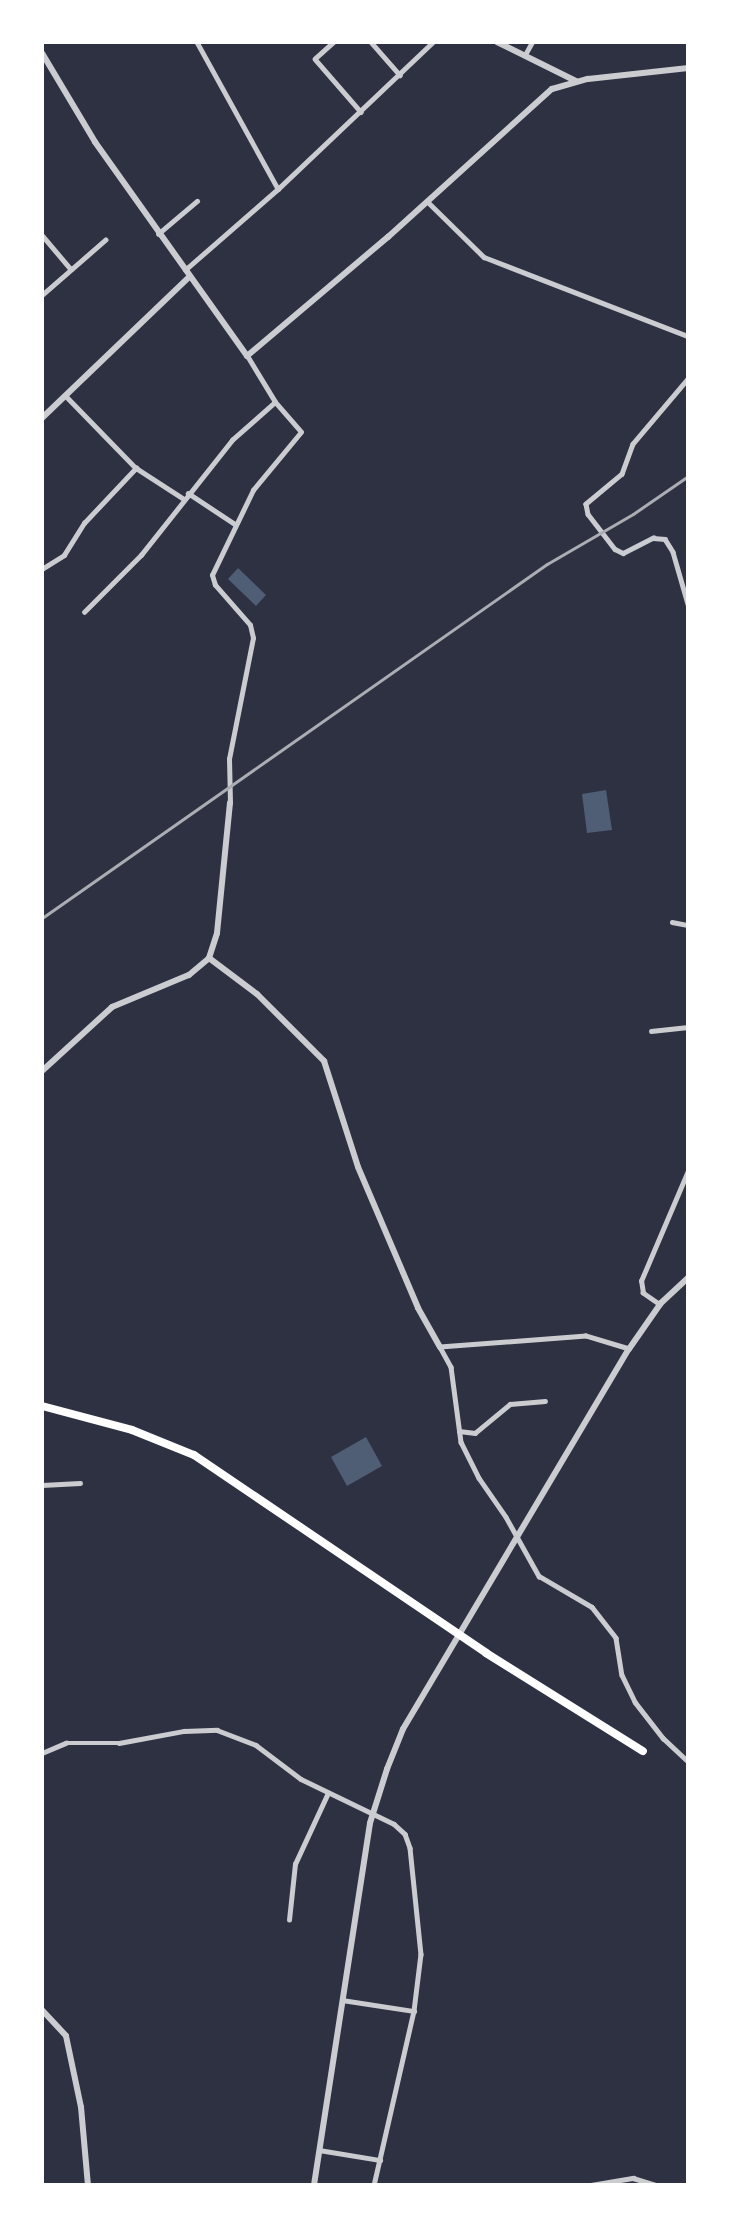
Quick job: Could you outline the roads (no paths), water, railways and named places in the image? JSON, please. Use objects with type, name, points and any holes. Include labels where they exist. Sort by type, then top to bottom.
[{"type":"main road","points":[[42,1406],[132,1430],[194,1455],[458,1634],[643,1751]]},
{"type":"street","points":[[197,42],[278,189]]},
{"type":"street","points":[[334,42],[315,59],[361,112]]},
{"type":"street","points":[[370,42],[400,75]]},
{"type":"street","points":[[185,270],[278,189],[433,42]]},
{"type":"street","points":[[497,42],[526,54],[576,81]]},
{"type":"street","points":[[526,54],[532,42]]},
{"type":"street","points":[[42,53],[70,106],[158,234],[248,356],[275,402],[301,432],[254,490],[235,524],[212,575],[214,585],[250,625],[253,639],[229,759],[230,803],[218,933],[209,958],[189,975],[112,1007],[42,1071]]},
{"type":"street","points":[[248,356],[428,201],[552,89],[576,81],[688,68]]},
{"type":"street","points":[[158,234],[197,201]]},
{"type":"street","points":[[428,201],[472,248],[495,263],[688,336]]},
{"type":"street","points":[[42,235],[70,268]]},
{"type":"street","points":[[42,295],[70,268],[105,240]]},
{"type":"street","points":[[42,417],[189,277]]},
{"type":"street","points":[[688,379],[633,444],[622,474],[586,504],[588,514],[615,549],[623,553],[653,538],[665,539],[673,552],[688,604]]},
{"type":"street","points":[[65,395],[136,468],[184,499]]},
{"type":"street","points":[[84,612],[141,555],[232,440],[275,402]]},
{"type":"street","points":[[42,569],[64,555],[84,523],[136,468]]},
{"type":"street","points":[[188,493],[235,524]]},
{"type":"street","points":[[672,922],[688,925]]},
{"type":"street","points":[[209,958],[257,994],[324,1061],[358,1167],[418,1308],[451,1367],[459,1431],[479,1478],[527,1551],[539,1576],[592,1607],[616,1638],[622,1675],[635,1702],[663,1738],[688,1761]]},
{"type":"street","points":[[651,1031],[688,1027]]},
{"type":"street","points":[[660,1305],[643,1293],[641,1281],[688,1172]]},
{"type":"street","points":[[314,2185],[372,1814],[403,1729],[629,1349],[660,1305],[688,1278]]},
{"type":"street","points":[[440,1347],[586,1336],[629,1349]]},
{"type":"street","points":[[459,1431],[475,1433],[510,1404],[545,1401]]},
{"type":"street","points":[[42,1485],[80,1483]]},
{"type":"street","points":[[42,1754],[66,1743],[119,1743],[184,1731],[217,1730],[256,1745],[301,1779],[393,1824],[405,1834],[410,1848],[421,1954],[414,2011],[374,2185]]},
{"type":"street","points":[[289,1920],[295,1864],[328,1793]]},
{"type":"street","points":[[342,2000],[414,2011]]},
{"type":"street","points":[[42,2010],[66,2036],[81,2108],[88,2185]]},
{"type":"street","points":[[319,2150],[380,2160]]},
{"type":"street","points":[[591,2185],[633,2178],[656,2185]]},
{"type":"water","points":[[238,568],[266,595],[256,606],[228,579]]},
{"type":"water","points":[[606,790],[612,830],[587,833],[582,794]]},
{"type":"water","points":[[366,1437],[382,1466],[347,1486],[331,1457]]},
{"type":"railway","points":[[42,918],[547,564],[633,514],[688,476]]}]
